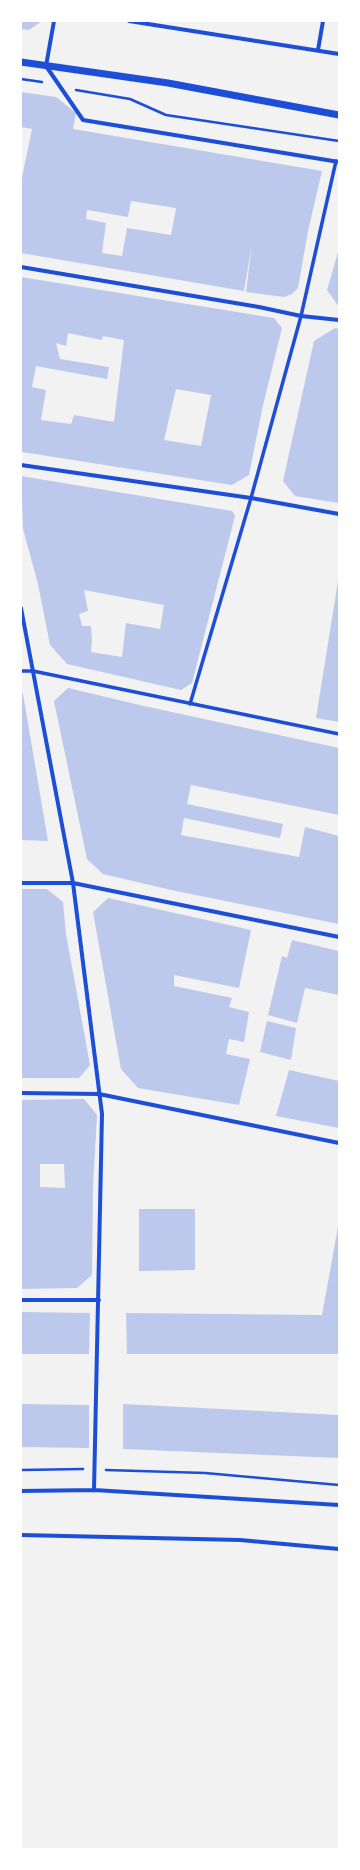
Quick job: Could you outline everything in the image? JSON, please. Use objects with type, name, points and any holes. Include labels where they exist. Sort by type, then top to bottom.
[{"type":"street","points":[[54,21],[46,66],[83,120],[337,161],[332,177],[301,316],[251,498],[190,704]]},
{"type":"street","points":[[129,21],[339,54]]},
{"type":"street","points":[[318,50],[323,21]]},
{"type":"street","points":[[21,62],[168,83],[339,115]]},
{"type":"street","points":[[21,267],[259,307],[301,316],[339,320]]},
{"type":"street","points":[[21,465],[251,498],[339,514]]},
{"type":"street","points":[[21,608],[73,883],[102,1114],[94,1490]]},
{"type":"street","points":[[21,671],[34,672],[339,734]]},
{"type":"street","points":[[21,883],[73,883],[339,937]]},
{"type":"street","points":[[21,1093],[100,1094],[339,1143]]},
{"type":"street","points":[[21,1300],[99,1300]]},
{"type":"street","points":[[21,1491],[94,1490],[339,1505]]},
{"type":"street","points":[[21,1535],[240,1540],[339,1549]]},
{"type":"path","points":[[61,86],[130,99],[166,115],[339,141]]},
{"type":"path","points":[[21,1470],[94,1469],[205,1474],[339,1485]]},
{"type":"building","points":[[21,21],[42,21],[29,30],[21,29]]},
{"type":"building","points":[[21,92],[56,97],[76,113],[73,129],[322,171],[308,231],[298,288],[292,294],[284,297],[246,292],[252,244],[244,291],[21,253],[21,182],[32,129],[21,127]],"holes":[[[131,201],[176,208],[171,235],[127,228],[122,256],[102,253],[106,223],[86,219],[87,210],[128,217]]]},
{"type":"building","points":[[339,249],[339,307],[327,290]]},
{"type":"building","points":[[21,277],[274,318],[282,328],[263,405],[249,475],[232,485],[22,452]],"holes":[[[68,333],[102,340],[103,336],[124,340],[114,422],[74,415],[71,424],[41,420],[46,390],[32,387],[36,366],[107,379],[109,367],[60,359],[56,343],[66,346]],[[176,389],[211,395],[201,446],[164,440]]]},
{"type":"building","points":[[335,328],[339,329],[339,503],[295,496],[283,481],[314,341]]},
{"type":"building","points":[[21,476],[232,511],[235,516],[192,683],[181,690],[67,664],[50,645],[38,584],[23,529]],"holes":[[[84,590],[164,605],[160,629],[126,623],[122,657],[91,652],[91,626],[82,626],[79,614],[88,611]]]},
{"type":"building","points":[[339,581],[339,722],[316,718]]},
{"type":"building","points":[[68,688],[339,748],[339,815],[191,785],[187,804],[283,824],[280,838],[184,818],[181,835],[299,857],[305,827],[339,836],[339,924],[171,890],[103,874],[87,859],[54,701]]},
{"type":"building","points":[[21,692],[23,694],[48,841],[21,840]]},
{"type":"building","points":[[21,889],[47,889],[63,902],[66,934],[90,1065],[79,1078],[21,1078]]},
{"type":"building","points":[[108,898],[251,930],[239,988],[174,975],[174,986],[232,998],[229,1007],[249,1012],[244,1042],[229,1039],[226,1054],[250,1059],[239,1105],[138,1088],[121,1069],[93,912]]},
{"type":"building","points":[[292,940],[339,951],[339,995],[305,988],[297,1023],[268,1015],[282,956],[287,958]]},
{"type":"building","points":[[267,1021],[296,1028],[291,1060],[260,1052]]},
{"type":"building","points":[[289,1070],[339,1081],[339,1128],[276,1116]]},
{"type":"building","points":[[84,1099],[97,1115],[93,1188],[92,1275],[77,1288],[21,1289],[21,1100]],"holes":[[[40,1164],[64,1164],[65,1188],[40,1187]]]},
{"type":"building","points":[[139,1209],[195,1209],[195,1270],[139,1271]]},
{"type":"building","points":[[338,1227],[339,1354],[127,1354],[126,1313],[322,1315]]},
{"type":"building","points":[[21,1312],[90,1313],[89,1354],[21,1354]]},
{"type":"building","points":[[21,1404],[89,1405],[89,1448],[21,1447]]},
{"type":"building","points":[[123,1404],[339,1415],[339,1458],[123,1449]]}]
